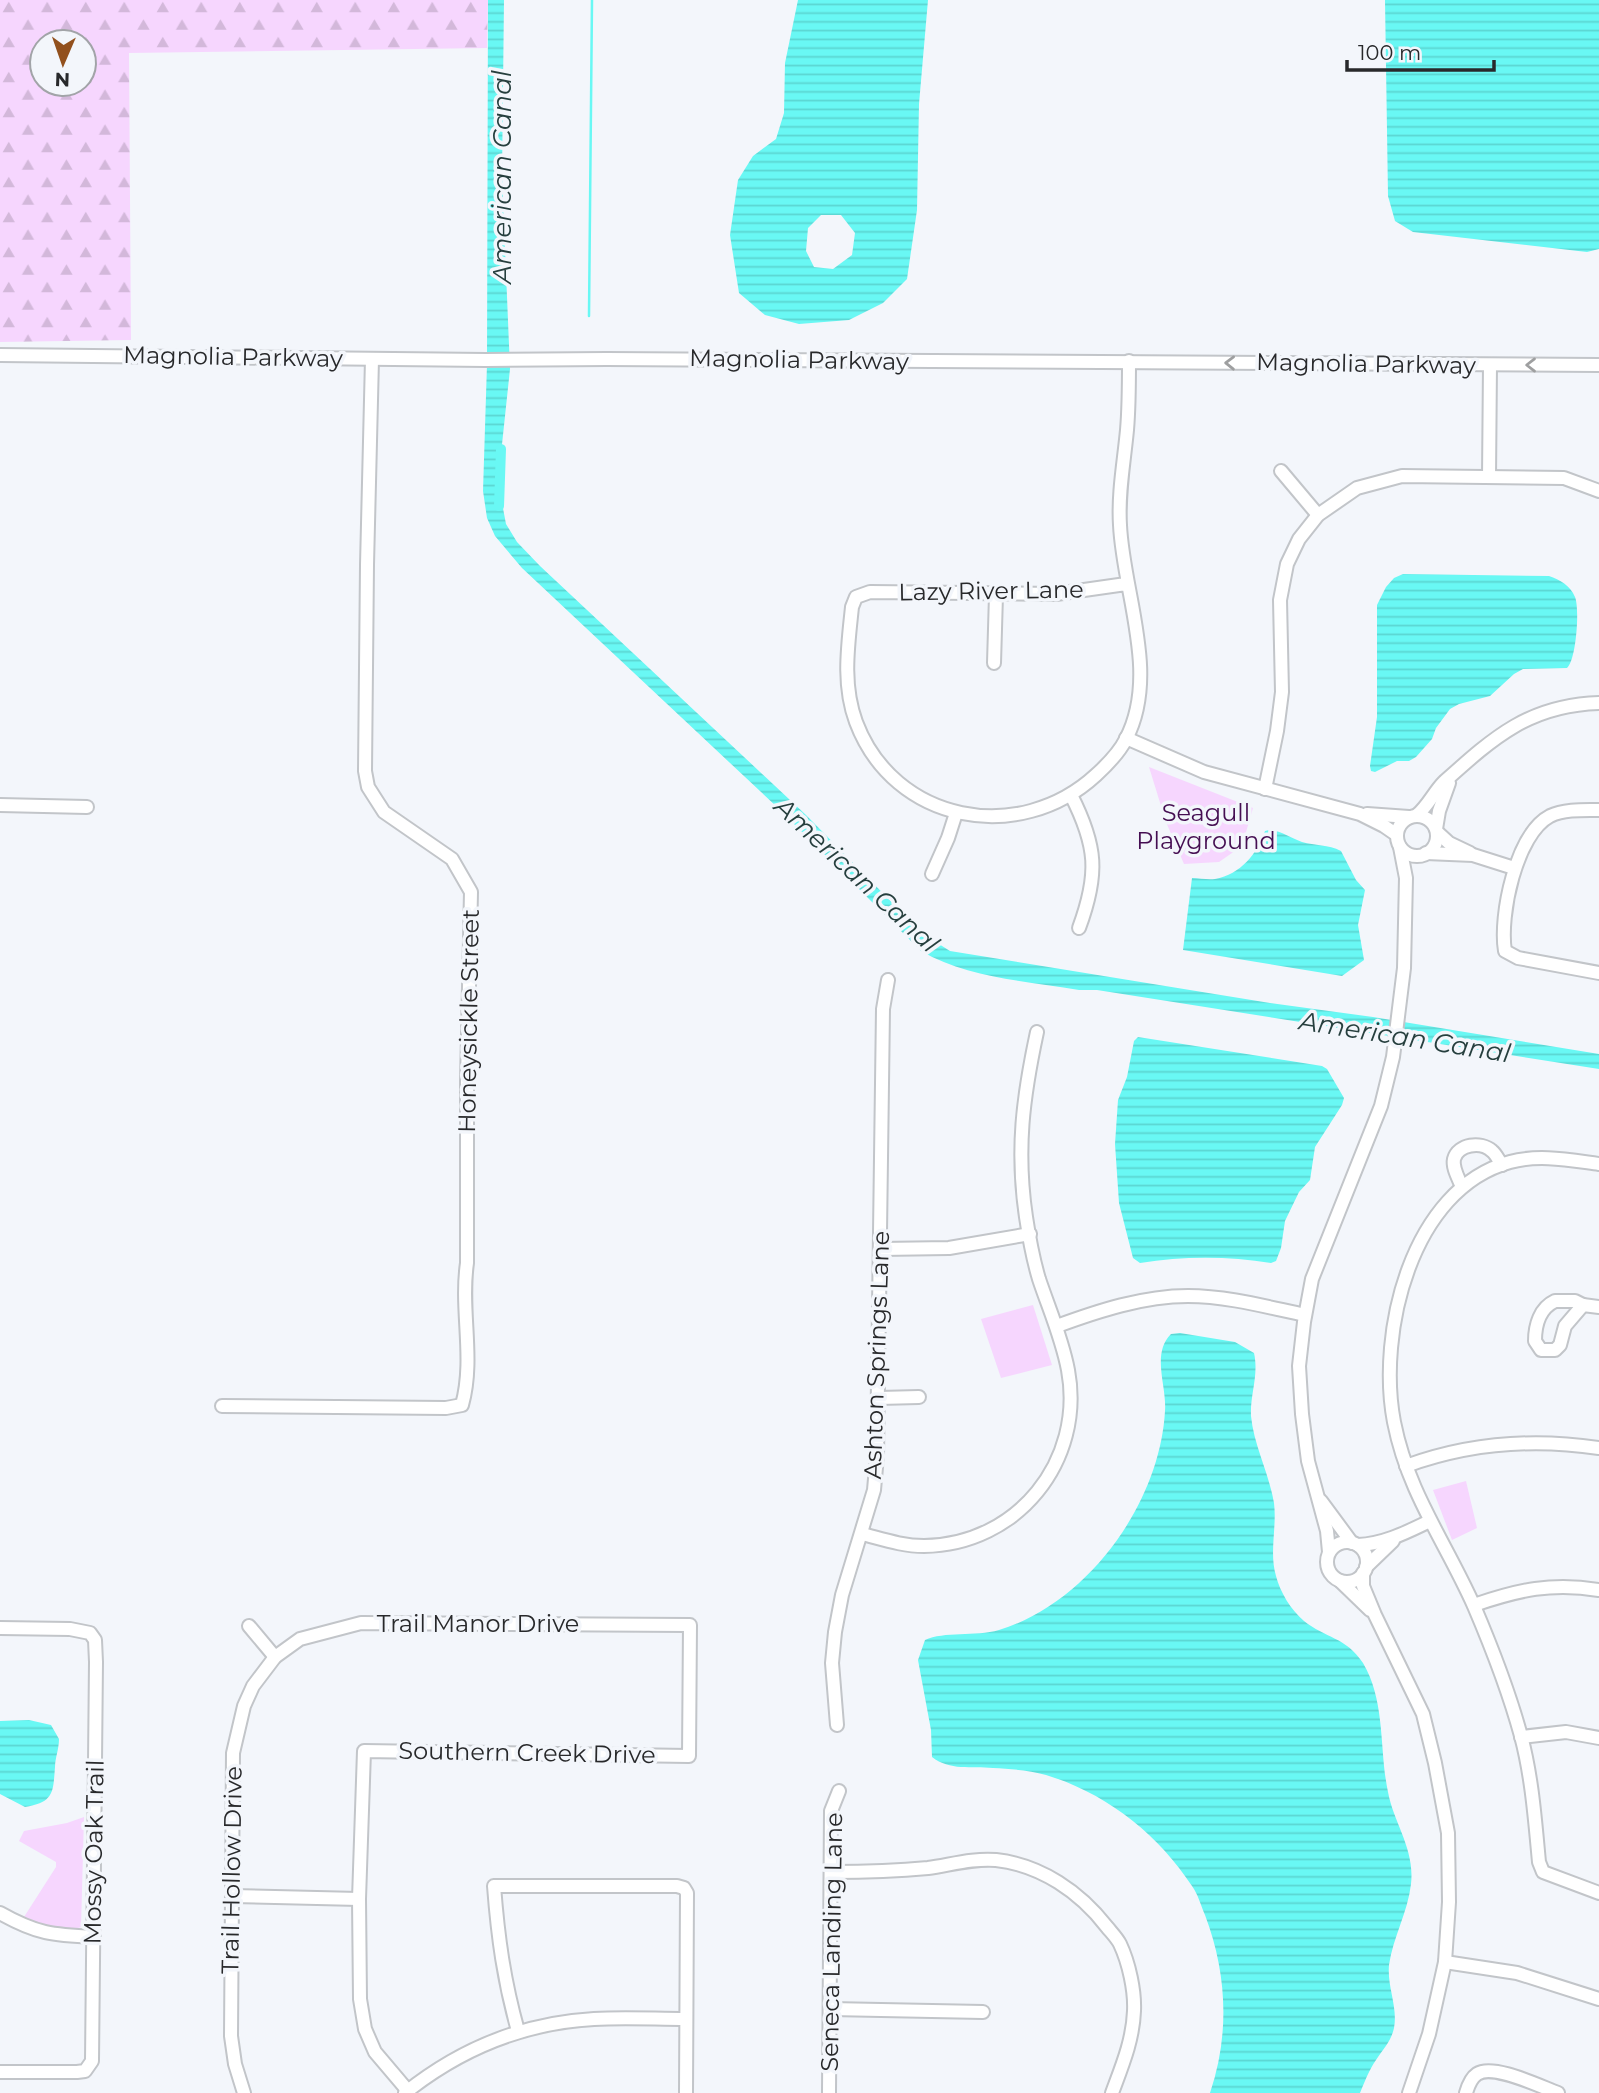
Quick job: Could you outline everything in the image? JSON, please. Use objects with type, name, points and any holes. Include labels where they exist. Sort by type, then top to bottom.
[{"type":"street","name":"Magnolia Parkway","points":[[0,355],[1599,365]]},
{"type":"street","name":"Honeysickle Street","points":[[222,1406],[446,1408],[462,1405],[468,1383],[463,1287],[467,1263],[471,892],[452,859],[384,813],[368,787],[365,771],[372,359]]},
{"type":"street","points":[[932,874],[956,813],[1004,817],[1038,810],[1071,795],[1109,763],[1126,738],[1135,712],[1141,662],[1126,584],[1120,527],[1119,494],[1127,432],[1129,361]]},
{"type":"street","points":[[1489,477],[1490,365]]},
{"type":"street","points":[[1281,471],[1318,514]]},
{"type":"street","points":[[1265,789],[1282,692],[1282,588],[1287,564],[1299,539],[1318,514],[1357,488],[1402,476],[1564,478],[1599,491]]},
{"type":"street","name":"Lazy River Lane","points":[[956,813],[927,801],[901,785],[882,765],[857,724],[846,681],[852,607],[856,597],[870,592],[1056,594],[1126,584]]},
{"type":"street","points":[[994,663],[996,595]]},
{"type":"street","points":[[1375,1615],[1334,1577],[1327,1566],[1327,1531],[1308,1461],[1300,1378],[1305,1315],[1312,1279],[1381,1106],[1393,1054],[1404,968],[1406,877],[1399,841],[1400,825],[1425,808],[1443,783],[1484,746],[1516,724],[1551,710],[1599,703]]},
{"type":"street","points":[[1126,738],[1204,772],[1360,814],[1384,826],[1409,854],[1473,855]]},
{"type":"street","points":[[1406,877],[1410,867],[1435,845],[1439,810],[1452,777]]},
{"type":"street","points":[[1071,795],[1086,824],[1093,867],[1089,900],[1079,928]]},
{"type":"street","points":[[0,805],[87,807]]},
{"type":"street","points":[[1599,810],[1562,812],[1540,823],[1514,868],[1503,926],[1505,951],[1518,958],[1599,973]]},
{"type":"street","points":[[1360,814],[1413,816],[1430,821],[1449,843],[1473,855],[1514,868]]},
{"type":"street","name":"Ashton Springs Lane","points":[[837,1725],[832,1663],[835,1632],[842,1595],[874,1490],[879,1398],[883,1009],[888,981]]},
{"type":"street","points":[[862,1534],[924,1546],[985,1534],[1008,1520],[1038,1494],[1056,1467],[1067,1429],[1071,1398],[1068,1370],[1057,1326],[1039,1278],[1026,1217],[1020,1135],[1025,1087],[1037,1032]]},
{"type":"street","points":[[1462,1187],[1455,1172],[1454,1160],[1460,1150],[1469,1145],[1480,1145],[1491,1150],[1502,1165]]},
{"type":"street","points":[[1599,1164],[1543,1158],[1502,1165],[1462,1187],[1435,1215],[1419,1244],[1396,1310],[1390,1392],[1394,1419],[1412,1486],[1474,1605],[1521,1737],[1531,1785],[1539,1862],[1543,1872],[1599,1893]]},
{"type":"street","points":[[881,1249],[949,1248],[1030,1234]]},
{"type":"street","points":[[1057,1326],[1128,1304],[1188,1296],[1220,1298],[1305,1315]]},
{"type":"street","points":[[1583,1305],[1565,1326],[1560,1345],[1548,1351],[1538,1347],[1535,1332],[1542,1311],[1547,1305],[1555,1301],[1575,1301],[1599,1307]]},
{"type":"street","points":[[879,1398],[919,1397]]},
{"type":"street","points":[[1406,1466],[1467,1448],[1501,1443],[1545,1442],[1599,1448]]},
{"type":"street","points":[[1318,1495],[1365,1555],[1363,1586],[1423,1714],[1448,1833],[1449,1902],[1445,1962],[1429,2034],[1409,2093]]},
{"type":"street","points":[[1329,1552],[1340,1543],[1376,1544],[1396,1538],[1430,1521]]},
{"type":"street","points":[[1340,1581],[1354,1580],[1396,1538]]},
{"type":"street","points":[[1474,1605],[1527,1589],[1566,1586],[1599,1590]]},
{"type":"street","name":"Trail Manor Drive","points":[[275,1657],[300,1639],[361,1623],[690,1625],[689,1756]]},
{"type":"street","points":[[249,1626],[275,1657]]},
{"type":"street","name":"Mossy Oak Trail","points":[[0,1628],[70,1629],[90,1633],[96,1640],[92,2061],[85,2071],[0,2072]]},
{"type":"street","name":"Trail Hollow Drive","points":[[244,2093],[235,2064],[231,2036],[233,1753],[244,1706],[253,1686],[275,1657]]},
{"type":"street","points":[[1521,1737],[1566,1732],[1599,1738]]},
{"type":"street","name":"Southern Creek Drive","points":[[359,1899],[364,1751],[689,1756]]},
{"type":"street","name":"Seneca Landing Lane","points":[[829,2093],[831,1811],[839,1791]]},
{"type":"street","points":[[832,1872],[893,1871],[996,1860],[1025,1867],[1069,1888],[1096,1913],[1120,1943],[1130,1976],[1134,2010],[1129,2048],[1112,2093]]},
{"type":"street","points":[[518,2031],[499,1951],[494,1886],[684,1888],[687,1893],[686,2093]]},
{"type":"street","points":[[232,1896],[359,1899],[360,1999],[365,2029],[375,2052],[407,2092],[457,2058],[483,2044],[518,2031],[597,2018],[686,2019]]},
{"type":"street","points":[[0,1913],[21,1925],[51,1935],[94,1937]]},
{"type":"street","points":[[1445,1962],[1517,1973],[1599,1999]]},
{"type":"street","points":[[830,2009],[982,2012]]},
{"type":"street","points":[[1466,2093],[1477,2074],[1485,2071],[1499,2072],[1558,2093]]},
{"type":"green space","points":[[0,0],[488,0],[487,48],[129,53],[131,340],[0,342]]},
{"type":"green space","name":"Seagull Playground","points":[[1149,767],[1253,808],[1242,846],[1219,862],[1184,864],[1166,822]]},
{"type":"green space","points":[[1033,1305],[1052,1365],[1001,1378],[981,1319]]},
{"type":"green space","points":[[1466,1481],[1477,1528],[1452,1540],[1433,1490]]},
{"type":"green space","points":[[84,1817],[81,1927],[60,1929],[24,1917],[56,1867],[56,1862],[19,1841],[24,1831]]},
{"type":"water","name":"American Canal","points":[[488,0],[504,0],[502,176],[510,369],[498,482],[506,524],[517,542],[540,566],[806,815],[923,934],[950,951],[1599,1054],[1599,1069],[1097,990],[1018,981],[978,973],[939,960],[921,951],[777,807],[522,568],[495,536],[487,518],[483,491],[487,364]]},
{"type":"water","points":[[798,0],[928,0],[919,104],[917,210],[907,279],[883,303],[849,320],[799,324],[765,315],[739,293],[730,235],[738,180],[753,156],[776,139],[784,113],[785,63]],"holes":[[[821,215],[841,215],[855,233],[852,255],[833,269],[814,267],[806,251],[808,228]]]},
{"type":"water","points":[[1385,0],[1599,0],[1599,249],[1587,252],[1413,232],[1395,221],[1388,196]]},
{"type":"water","points":[[1403,574],[1549,576],[1561,581],[1575,597],[1575,646],[1567,668],[1523,669],[1490,696],[1450,709],[1436,728],[1432,739],[1416,757],[1409,761],[1397,761],[1375,772],[1371,771],[1370,766],[1377,717],[1377,605],[1386,587],[1394,578]]},
{"type":"water","points":[[1265,831],[1302,842],[1341,851],[1356,880],[1365,890],[1358,925],[1364,960],[1342,976],[1183,950],[1192,878],[1215,879],[1233,873],[1253,855]]},
{"type":"water","points":[[1138,1037],[1322,1066],[1327,1069],[1344,1098],[1315,1147],[1310,1180],[1299,1192],[1285,1221],[1276,1261],[1271,1263],[1205,1258],[1140,1263],[1133,1258],[1119,1203],[1115,1144],[1118,1100],[1127,1077],[1134,1041]]},
{"type":"water","points":[[1180,1333],[1235,1342],[1254,1353],[1256,1369],[1251,1416],[1274,1503],[1273,1558],[1278,1582],[1299,1617],[1356,1654],[1370,1678],[1379,1710],[1385,1776],[1391,1804],[1410,1859],[1411,1884],[1389,1965],[1395,2012],[1394,2028],[1360,2093],[1210,2093],[1221,2048],[1222,1981],[1205,1915],[1194,1889],[1178,1867],[1147,1833],[1129,1818],[1110,1804],[1068,1783],[1026,1771],[953,1766],[932,1757],[931,1730],[918,1660],[925,1640],[990,1632],[1031,1617],[1062,1597],[1089,1573],[1114,1545],[1134,1514],[1160,1446],[1165,1411],[1162,1351],[1171,1334]]},
{"type":"water","points":[[29,1720],[51,1725],[59,1739],[54,1784],[50,1795],[42,1802],[25,1807],[0,1794],[0,1721]]},
{"type":"waterway","points":[[589,316],[592,0]]},
{"type":"waterway","name":"American Canal","points":[[499,506],[501,449]]}]
